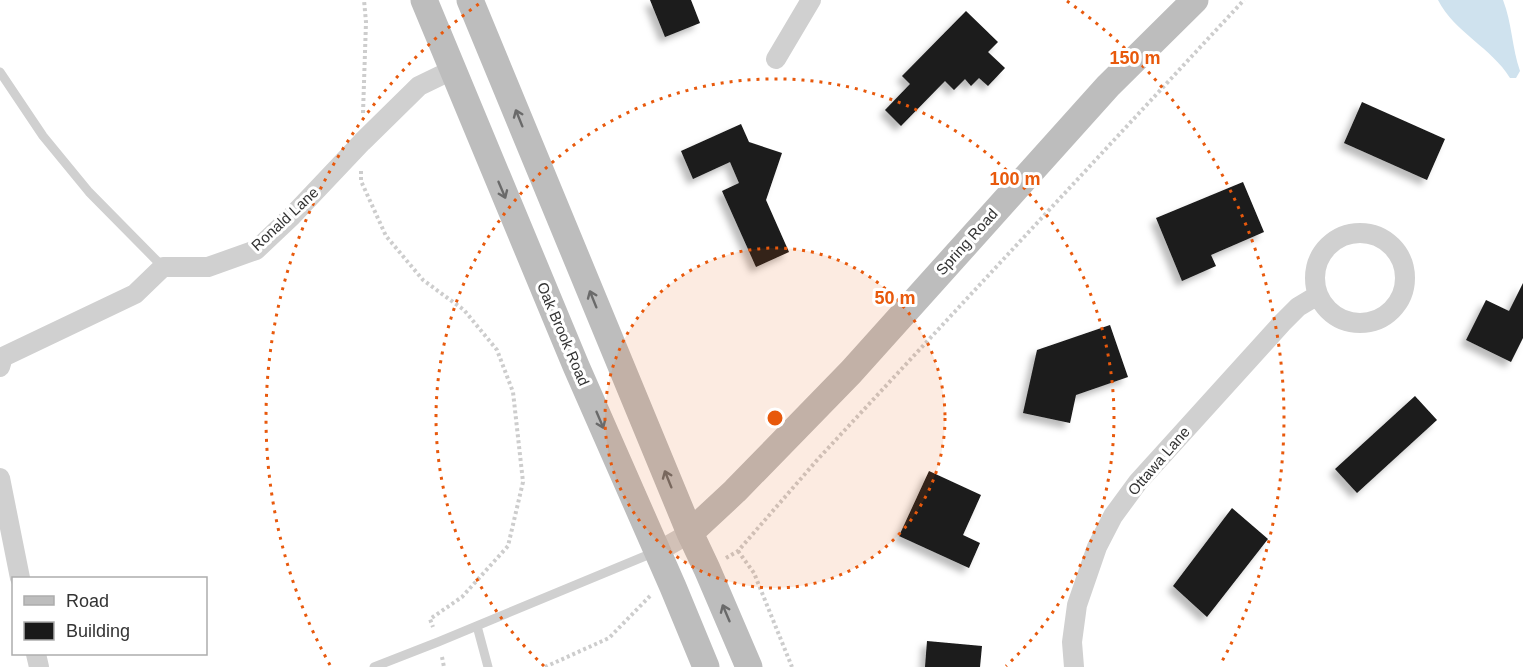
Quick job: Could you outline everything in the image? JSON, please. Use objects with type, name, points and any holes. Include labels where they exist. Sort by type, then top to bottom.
[{"type":"main road","name":"Oak Brook Road","points":[[424,0],[576,366],[706,667]]},
{"type":"main road","points":[[470,0],[690,533],[749,667]]},
{"type":"main road","name":"Spring Road","points":[[690,533],[735,491],[850,372],[1100,95],[1195,0]]},
{"type":"street","points":[[776,60],[811,0]]},
{"type":"street","name":"Ronald Lane","points":[[163,267],[208,267],[256,250],[419,86],[452,70]]},
{"type":"street","points":[[1357,233],[1371,234],[1384,240],[1395,250],[1402,262],[1405,278],[1402,293],[1395,307],[1376,320],[1353,323],[1338,318],[1326,308],[1318,295],[1315,281],[1316,267],[1322,254],[1331,243],[1343,236],[1357,233]]},
{"type":"street","points":[[0,367],[3,357],[135,294],[163,267]]},
{"type":"street","name":"Ottawa Lane","points":[[1074,667],[1072,642],[1077,605],[1097,547],[1113,516],[1138,482],[1282,323],[1298,307],[1318,295]]},
{"type":"street","points":[[0,478],[20,577]]},
{"type":"street","name":"Spring Road","points":[[657,552],[690,533]]},
{"type":"lane","points":[[0,72],[43,136],[89,192],[163,267]]},
{"type":"lane","points":[[374,667],[657,552]]},
{"type":"lane","points":[[477,626],[488,667]]},
{"type":"path","points":[[364,0],[366,22],[361,181],[386,236],[423,280],[464,310],[497,350],[513,392],[523,482],[508,546],[462,597],[430,619]]},
{"type":"path","points":[[792,667],[753,573],[738,551],[826,450],[1244,0]]},
{"type":"path","points":[[545,667],[609,638],[649,597],[656,593]]},
{"type":"water","points":[[1438,0],[1503,0],[1520,71],[1516,78],[1510,78],[1493,58],[1453,21]]},
{"type":"building","points":[[650,0],[691,0],[700,23],[665,37]]},
{"type":"building","points":[[966,11],[998,42],[988,52],[1005,68],[988,86],[979,78],[971,86],[965,79],[954,90],[945,81],[901,126],[885,110],[910,84],[902,76]]},
{"type":"building","points":[[1362,102],[1445,139],[1427,180],[1344,143]]},
{"type":"building","points":[[741,124],[749,142],[782,153],[766,200],[789,252],[756,267],[722,191],[739,183],[730,162],[693,179],[681,151]]},
{"type":"building","points":[[1243,182],[1264,232],[1211,255],[1216,266],[1182,281],[1156,218]]},
{"type":"building","points":[[1523,283],[1523,338],[1511,362],[1466,340],[1486,300],[1509,311]]},
{"type":"building","points":[[1110,325],[1128,377],[1076,395],[1070,423],[1023,413],[1037,350]]},
{"type":"building","points":[[1415,396],[1437,420],[1357,493],[1335,469]]},
{"type":"building","points":[[929,471],[981,495],[963,535],[980,543],[969,568],[899,536]]},
{"type":"building","points":[[1232,508],[1268,539],[1207,617],[1173,586]]},
{"type":"building","points":[[927,641],[982,646],[980,667],[925,667]]}]
